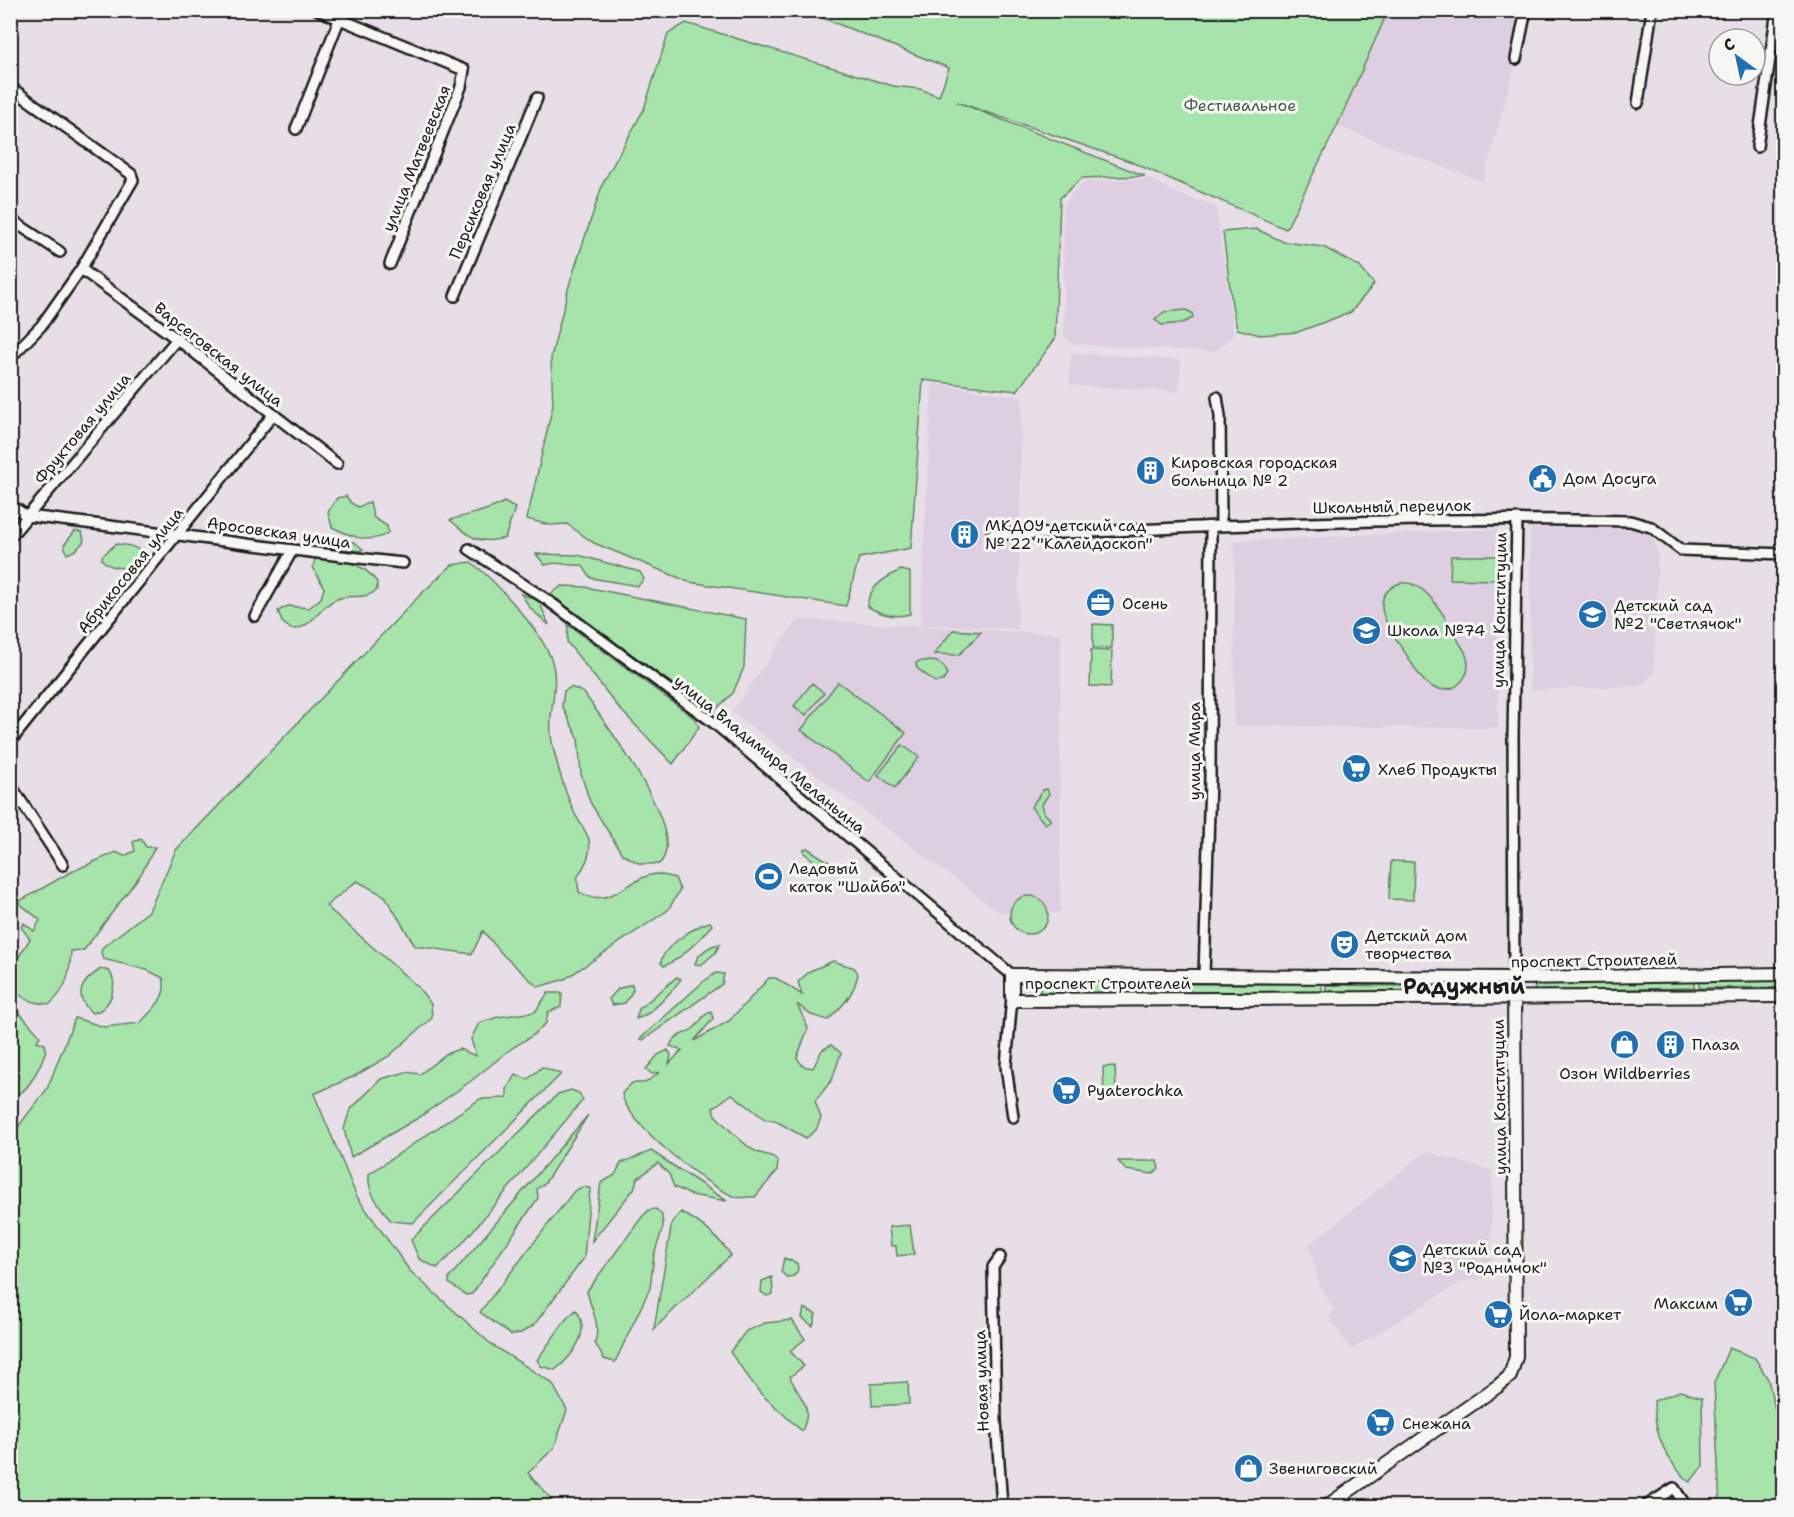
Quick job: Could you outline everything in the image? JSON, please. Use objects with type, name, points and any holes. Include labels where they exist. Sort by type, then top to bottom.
[{"type":"street","points":[[296,129],[342,15],[318,10]]},
{"type":"street","points":[[1516,59],[1526,10]]},
{"type":"street","points":[[1638,103],[1652,10]]},
{"type":"street","points":[[1757,147],[1776,10]]},
{"type":"street","name":"улица Матвеевская","points":[[342,15],[464,70],[460,87],[390,264]]},
{"type":"street","points":[[10,87],[131,174],[130,187],[81,269],[41,326],[10,358]]},
{"type":"street","name":"Персиковая улица","points":[[455,296],[537,98]]},
{"type":"street","points":[[10,219],[60,252]]},
{"type":"street","name":"Варсеговская улица","points":[[81,269],[177,339],[272,416],[337,464]]},
{"type":"street","name":"Фруктовая улица","points":[[10,537],[177,339]]},
{"type":"street","name":"улица Мира","points":[[1204,976],[1220,416],[1217,397]]},
{"type":"street","name":"Абрикосовая улица","points":[[10,742],[180,534],[272,416]]},
{"type":"street","name":"Аросовская улица","points":[[10,505],[27,516],[180,534],[292,551],[403,563]]},
{"type":"street","name":"Школьный переулок","points":[[993,534],[1070,534],[1216,526],[1517,519],[1630,521],[1651,527],[1681,550],[1784,554]]},
{"type":"street","name":"улица Конституции","points":[[1327,1506],[1498,1386],[1512,1370],[1516,1357],[1513,736],[1517,519]]},
{"type":"street","name":"улица Владимира Меланьина","points":[[469,549],[546,599],[714,723],[1012,975]]},
{"type":"street","points":[[255,616],[292,551]]},
{"type":"street","points":[[10,784],[63,865]]},
{"type":"street","name":"проспект Строителей","points":[[1784,974],[1514,978],[1012,975],[1012,997],[1015,1000],[1784,996]]},
{"type":"street","points":[[1012,997],[1006,1040],[1006,1066],[1013,1117]]},
{"type":"street","name":"Новая улица","points":[[1000,1257],[993,1267],[996,1419],[1002,1506]]},
{"type":"street","points":[[1646,1506],[1674,1488],[1686,1506]]},
{"type":"shaded area","points":[[1426,10],[1530,11],[1483,182],[1337,126],[1388,11],[1425,14]]},
{"type":"shaded area","points":[[1149,178],[1176,193],[1216,206],[1234,335],[1214,352],[1071,344],[1064,335],[1063,208],[1072,193],[1084,182]]},
{"type":"shaded area","points":[[1071,353],[1181,360],[1179,392],[1069,385]]},
{"type":"shaded area","points":[[932,383],[1022,397],[1018,629],[920,625]]},
{"type":"shaded area","name":"Детский сад №2 \"Светлячок\"","points":[[1530,528],[1641,529],[1654,540],[1658,554],[1654,673],[1640,686],[1530,690]]},
{"type":"shaded area","name":"Школа №74","points":[[1497,529],[1498,728],[1234,726],[1234,541]]},
{"type":"shaded area","points":[[797,619],[1061,634],[1060,913],[999,912],[732,712]]},
{"type":"shaded area","name":"Детский сад №3 \"Родничок\"","points":[[1426,1151],[1492,1171],[1491,1277],[1461,1282],[1351,1350],[1329,1316],[1335,1311],[1320,1287],[1309,1245]]},
{"type":"green space","name":"Фестивальное","points":[[805,11],[1388,11],[1337,126],[1286,229],[1129,161],[957,102],[1145,176],[1082,178],[1060,198],[1055,339],[1017,391],[923,380],[911,548],[859,558],[846,606],[689,582],[594,543],[567,524],[549,525],[527,519],[553,405],[551,357],[570,282],[603,183],[644,109],[668,34],[686,23],[893,86],[920,89],[939,96],[949,68]]},
{"type":"green space","points":[[1256,229],[1284,242],[1323,247],[1359,266],[1374,284],[1351,312],[1298,332],[1260,335],[1237,329],[1223,232]]},
{"type":"green space","points":[[1186,310],[1192,313],[1193,318],[1182,323],[1162,325],[1155,320],[1164,312]]},
{"type":"green space","points":[[346,496],[358,507],[370,502],[374,518],[387,526],[388,533],[381,537],[367,539],[332,527],[328,512],[337,498]]},
{"type":"green space","points":[[504,502],[515,508],[505,538],[481,540],[463,531],[450,520],[485,511]]},
{"type":"green space","points":[[75,531],[82,532],[84,541],[76,550],[67,554],[64,545]]},
{"type":"green space","points":[[318,537],[354,542],[363,549],[359,551],[317,545],[314,541]]},
{"type":"green space","points":[[116,544],[138,549],[144,554],[143,559],[122,568],[107,564],[102,560],[102,556]]},
{"type":"green space","points":[[536,554],[578,555],[640,572],[644,579],[638,586],[591,578],[582,565],[555,563],[545,565]]},
{"type":"green space","points":[[1451,556],[1496,556],[1495,580],[1450,579]]},
{"type":"green space","points":[[315,559],[344,561],[359,566],[377,582],[377,590],[367,595],[335,600],[304,626],[291,629],[282,622],[278,611],[288,606],[309,608],[321,598],[324,588],[313,567]]},
{"type":"green space","points":[[471,562],[492,580],[515,605],[536,632],[550,656],[555,677],[551,720],[552,742],[567,795],[590,846],[585,865],[577,878],[579,892],[590,897],[611,895],[638,880],[656,874],[675,878],[680,890],[668,910],[565,979],[538,987],[503,955],[483,931],[472,954],[415,946],[385,896],[357,881],[326,906],[418,987],[431,1004],[432,1018],[389,1056],[355,1076],[314,1094],[357,1197],[410,1271],[492,1345],[552,1383],[567,1410],[554,1448],[528,1473],[557,1506],[11,1506],[11,1136],[47,1089],[75,1018],[104,1027],[140,1023],[158,1003],[164,985],[163,978],[147,970],[103,959],[101,952],[103,947],[149,911],[176,850],[420,595],[452,565]]},
{"type":"green space","points":[[901,570],[910,572],[910,614],[888,615],[867,606],[874,588]]},
{"type":"green space","points":[[1400,583],[1411,584],[1430,597],[1439,607],[1465,652],[1468,662],[1467,671],[1463,680],[1455,687],[1441,690],[1424,681],[1388,626],[1382,607],[1383,597],[1389,589]]},
{"type":"green space","points":[[562,586],[585,587],[746,619],[744,667],[733,693],[713,712],[547,596]]},
{"type":"green space","points":[[521,594],[539,601],[549,625],[531,609]]},
{"type":"green space","points":[[1093,624],[1112,625],[1112,648],[1093,648]]},
{"type":"green space","points":[[568,625],[694,718],[699,727],[673,764],[619,708],[567,642]]},
{"type":"green space","points":[[953,630],[981,632],[959,655],[934,654]]},
{"type":"green space","points":[[1091,650],[1112,651],[1111,687],[1090,686]]},
{"type":"green space","points":[[919,661],[940,663],[947,674],[943,681],[935,682],[917,668],[916,663]]},
{"type":"green space","points":[[838,682],[906,733],[869,782],[801,730]]},
{"type":"green space","points":[[812,683],[824,693],[806,715],[794,706]]},
{"type":"green space","points":[[571,687],[584,693],[625,752],[655,804],[664,829],[666,849],[659,864],[640,864],[622,854],[590,802],[581,774],[578,738],[562,706],[564,691]]},
{"type":"green space","points":[[902,745],[919,757],[895,788],[878,775]]},
{"type":"green space","points":[[1047,789],[1049,794],[1042,804],[1044,813],[1051,820],[1045,824],[1031,807],[1043,790]]},
{"type":"green space","points":[[141,839],[146,847],[155,847],[141,874],[84,950],[71,951],[70,966],[64,986],[56,998],[50,1004],[33,1002],[20,995],[13,986],[18,979],[12,968],[30,939],[21,927],[24,923],[34,931],[40,920],[18,902],[69,873],[116,852],[124,856],[135,851],[133,842]]},
{"type":"green space","points":[[807,848],[832,864],[832,867],[826,870],[804,853],[804,849]]},
{"type":"green space","points":[[1391,861],[1414,862],[1413,900],[1389,899]]},
{"type":"green space","points":[[1029,896],[1043,901],[1048,915],[1043,929],[1029,934],[1015,929],[1010,915],[1015,901]]},
{"type":"green space","points":[[710,922],[712,925],[684,954],[664,966],[661,963],[667,950],[673,944],[696,928]]},
{"type":"green space","points":[[720,944],[715,953],[701,965],[695,964],[704,951]]},
{"type":"green space","points":[[833,961],[855,968],[858,974],[854,988],[843,1005],[828,1020],[811,1015],[797,1004],[808,1028],[797,1058],[803,1066],[813,1068],[822,1050],[831,1045],[841,1053],[832,1080],[815,1101],[821,1118],[816,1130],[806,1138],[774,1120],[766,1120],[732,1094],[713,1108],[715,1115],[747,1146],[771,1156],[778,1162],[777,1171],[755,1197],[736,1197],[689,1168],[652,1136],[626,1105],[622,1093],[632,1083],[645,1083],[660,1072],[652,1074],[646,1069],[658,1055],[668,1050],[671,1055],[669,1064],[682,1050],[670,1046],[672,1042],[697,1026],[706,1014],[712,1012],[713,1019],[694,1041],[729,1021],[769,978],[776,978],[802,995],[798,982],[810,971]]},
{"type":"green space","points":[[101,969],[109,971],[112,976],[113,989],[104,1007],[92,1013],[82,1001],[82,990],[88,979]]},
{"type":"green space","points":[[716,973],[724,974],[722,984],[643,1040],[640,1039],[703,982]]},
{"type":"green space","points":[[677,977],[681,979],[661,1002],[649,1013],[636,1019],[639,1009]]},
{"type":"green space","points":[[1783,979],[1783,987],[1699,988],[1699,980]]},
{"type":"green space","points":[[1694,980],[1694,988],[1535,991],[1534,983]]},
{"type":"green space","points":[[1040,983],[1182,983],[1182,993],[1040,993]]},
{"type":"green space","points":[[632,984],[633,990],[625,1003],[612,1005],[609,999],[618,989]]},
{"type":"green space","points":[[1190,984],[1322,984],[1322,992],[1190,992]]},
{"type":"green space","points":[[1326,985],[1486,987],[1486,995],[1326,993]]},
{"type":"green space","points":[[548,993],[562,993],[561,1007],[548,1012],[546,1023],[532,1036],[512,1048],[471,1081],[418,1118],[351,1157],[344,1129],[350,1110],[381,1079],[406,1072],[420,1074],[446,1054],[459,1049],[476,1056],[471,1039],[479,1023],[498,1017],[535,1012]]},
{"type":"green space","points":[[11,1003],[40,1036],[37,1041],[45,1044],[46,1050],[30,1083],[15,1095],[10,1091]]},
{"type":"green space","points":[[1115,1066],[1116,1092],[1104,1093],[1103,1067]]},
{"type":"green space","points":[[542,1067],[561,1074],[413,1223],[391,1221],[372,1193],[369,1174],[480,1099],[507,1098],[507,1089],[515,1075],[528,1079]]},
{"type":"green space","points":[[571,1090],[579,1093],[583,1100],[460,1246],[437,1268],[419,1259],[411,1240],[558,1094]]},
{"type":"green space","points":[[588,1115],[545,1183],[537,1189],[538,1198],[472,1294],[466,1295],[449,1283],[449,1278]]},
{"type":"green space","points":[[651,1151],[727,1201],[691,1195],[674,1187],[669,1174],[658,1163],[637,1179],[634,1189],[592,1241],[601,1183],[615,1175],[621,1163]]},
{"type":"green space","points":[[1118,1161],[1157,1161],[1159,1168],[1153,1174],[1126,1170]]},
{"type":"green space","points":[[582,1187],[590,1188],[584,1258],[534,1325],[521,1333],[511,1335],[480,1312],[574,1191]]},
{"type":"green space","points":[[656,1209],[662,1215],[663,1227],[654,1255],[650,1288],[615,1362],[604,1359],[595,1343],[597,1329],[587,1291],[642,1217],[649,1210]]},
{"type":"green space","points":[[681,1212],[709,1231],[731,1255],[654,1329],[672,1222]]},
{"type":"green space","points":[[910,1225],[914,1254],[897,1256],[896,1246],[891,1246],[889,1227]]},
{"type":"green space","points":[[784,1258],[797,1263],[798,1270],[794,1276],[787,1277],[781,1272]]},
{"type":"green space","points":[[772,1277],[773,1294],[767,1296],[761,1292],[762,1281]]},
{"type":"green space","points":[[804,1308],[816,1314],[813,1326],[802,1318]]},
{"type":"green space","points":[[576,1310],[582,1326],[581,1335],[574,1350],[555,1370],[541,1366],[537,1360],[567,1318]]},
{"type":"green space","points":[[792,1320],[805,1339],[790,1351],[804,1366],[790,1377],[806,1409],[807,1415],[802,1431],[760,1393],[730,1352],[746,1331],[765,1323]]},
{"type":"green space","points":[[1729,1348],[1755,1358],[1768,1379],[1781,1436],[1783,1436],[1783,1506],[1720,1506],[1714,1383]]},
{"type":"green space","points":[[908,1382],[909,1404],[872,1406],[871,1384]]},
{"type":"green space","points":[[1680,1391],[1702,1398],[1703,1466],[1690,1482],[1681,1474],[1668,1455],[1656,1424],[1654,1401]]},
{"type":"place","name":"Кировская городская больница № 2","points":[[1150,471]]},
{"type":"place","name":"Дом Досуга","points":[[1542,478]]},
{"type":"place","name":"МКДОУ детский сад № 22 \"Калейдоскоп\"","points":[[964,534]]},
{"type":"place","name":"Осень","points":[[1101,603]]},
{"type":"place","name":"Детский сад №2 \"Светлячок\"","points":[[1593,614]]},
{"type":"place","name":"Школа №74","points":[[1366,630]]},
{"type":"place","name":"Хлеб Продукты","points":[[1357,769]]},
{"type":"place","name":"Ледовый каток \"Шайба\"","points":[[768,877]]},
{"type":"place","name":"Детский дом творчества","points":[[1344,944]]},
{"type":"place","name":"Плаза","points":[[1671,1044]]},
{"type":"place","name":"Озон Wildberries","points":[[1625,1045]]},
{"type":"place","name":"Pyaterochka","points":[[1066,1090]]},
{"type":"place","name":"Детский сад №3 \"Родничок\"","points":[[1402,1258]]},
{"type":"place","name":"Максим","points":[[1739,1303]]},
{"type":"place","name":"Йола-маркет","points":[[1498,1314]]},
{"type":"place","name":"Снежана","points":[[1381,1423]]},
{"type":"place","name":"Звениговский","points":[[1248,1468]]},
{"type":"district","name":"Радужный","points":[[1464,986]]}]
